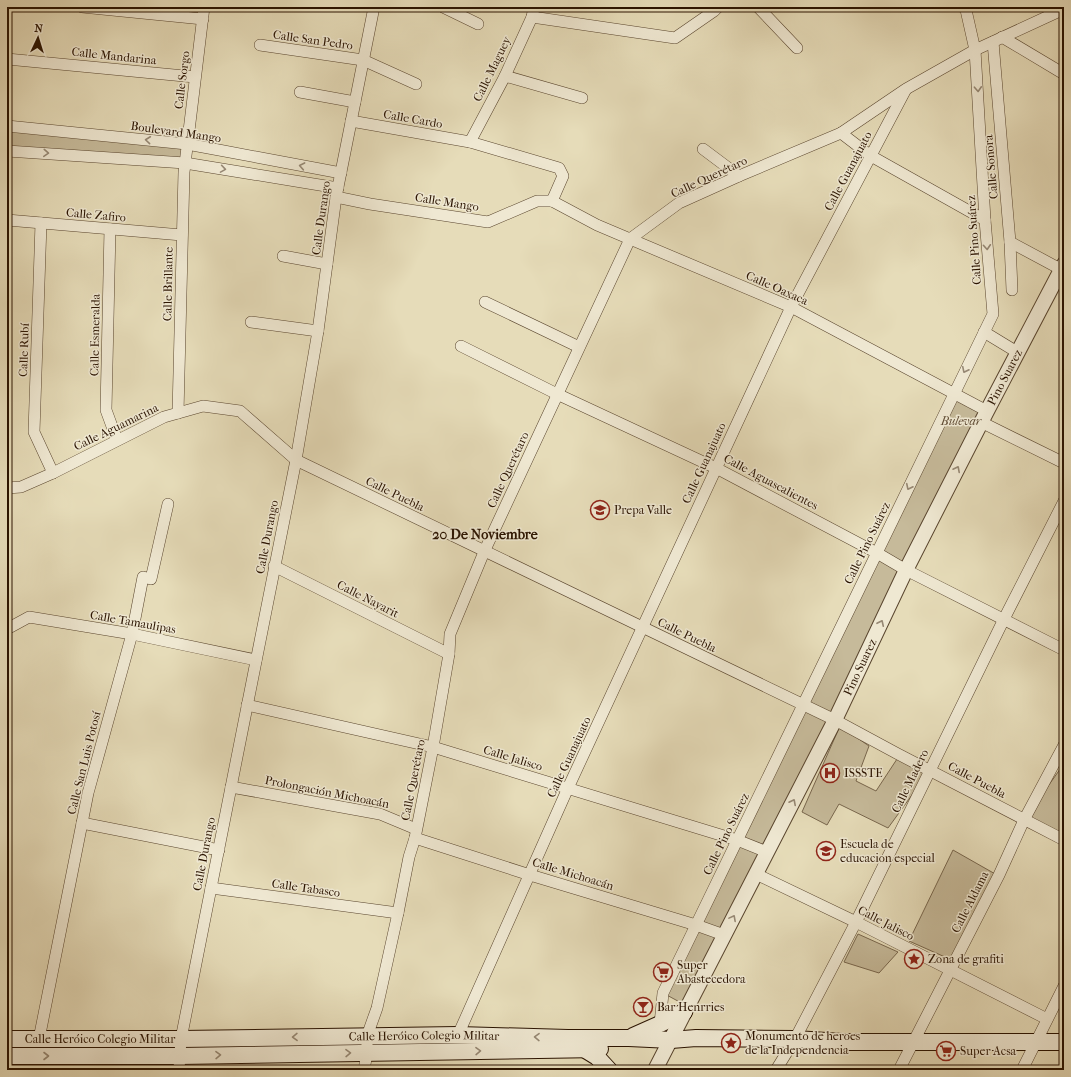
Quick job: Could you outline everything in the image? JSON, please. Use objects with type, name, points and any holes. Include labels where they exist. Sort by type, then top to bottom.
[{"type":"main road","points":[[629,1038],[684,1012]]},
{"type":"main road","name":"Calle Heróico Colegio Militar","points":[[12,1039],[458,1036],[568,1044],[584,1049],[669,1044],[696,1038],[793,1042],[1064,1042]]},
{"type":"main road","name":"Calle Heróico Colegio Militar","points":[[11,1056],[179,1063],[366,1052],[568,1044],[629,1038],[669,1044]]},
{"type":"main road","points":[[11,1056],[12,1039]]},
{"type":"main road","points":[[584,1049],[597,1057],[609,1070]]},
{"type":"street","points":[[82,7],[203,19]]},
{"type":"street","name":"Calle Sorgo","points":[[185,160],[204,7]]},
{"type":"street","name":"Calle Durango","points":[[179,1063],[181,1039],[296,460],[318,331],[337,193],[374,7]]},
{"type":"street","points":[[443,7],[478,24]]},
{"type":"street","points":[[533,12],[675,38],[718,7]]},
{"type":"street","points":[[758,7],[797,48]]},
{"type":"street","name":"Calle Pino Suárez","points":[[660,1024],[663,993],[993,314],[985,220],[975,50],[965,8]]},
{"type":"street","points":[[906,89],[975,50],[1064,9]]},
{"type":"street","name":"Calle Maguey","points":[[470,142],[504,76],[533,12]]},
{"type":"street","points":[[997,40],[1064,74]]},
{"type":"street","name":"Calle Sonora","points":[[997,40],[1012,290]]},
{"type":"street","name":"Calle San Pedro","points":[[260,45],[363,60],[416,84]]},
{"type":"street","name":"Calle Mandarina","points":[[7,59],[195,77]]},
{"type":"street","points":[[504,76],[582,98]]},
{"type":"street","name":"Calle Querétaro","points":[[364,1070],[367,1036],[377,1008],[409,857],[416,834],[449,654],[450,634],[484,552],[630,239],[679,203],[841,133],[906,89]]},
{"type":"street","name":"Calle Guanajuato","points":[[458,1036],[568,788],[791,307],[906,89]]},
{"type":"street","points":[[300,92],[355,102]]},
{"type":"street","name":"Calle Cardo","points":[[351,122],[470,142],[559,168],[563,176],[552,201]]},
{"type":"street","name":"Boulevard Mango","points":[[7,126],[187,144],[341,173]]},
{"type":"street","points":[[841,133],[871,156],[985,220]]},
{"type":"street","points":[[703,149],[739,176]]},
{"type":"street","points":[[7,151],[185,160],[337,193]]},
{"type":"street","name":"Calle Brillante","points":[[178,413],[185,160]]},
{"type":"street","name":"Calle Mango","points":[[337,193],[370,204],[488,222],[537,202],[552,201]]},
{"type":"street","name":"Calle Oaxaca","points":[[552,201],[597,225],[791,307],[954,394],[984,416],[1064,463]]},
{"type":"street","name":"Calle Zafiro","points":[[7,220],[182,235]]},
{"type":"street","name":"Calle Rubí","points":[[41,223],[34,432],[53,473]]},
{"type":"street","name":"Calle Esmeralda","points":[[110,229],[106,410],[117,440]]},
{"type":"street","points":[[1010,242],[1063,268]]},
{"type":"street","points":[[283,256],[327,264]]},
{"type":"street","name":"Pino Suarez","points":[[655,1070],[835,720],[906,570],[984,416],[1063,268]]},
{"type":"street","points":[[485,302],[579,347]]},
{"type":"street","points":[[251,322],[318,331]]},
{"type":"street","points":[[984,332],[1018,352]]},
{"type":"street","name":"Calle Aguascalientes","points":[[461,346],[557,394],[716,468],[877,553],[906,570],[1064,650]]},
{"type":"street","name":"Calle Aguamarina","points":[[7,488],[21,488],[164,417],[203,406],[240,411],[296,460]]},
{"type":"street","name":"Calle Puebla","points":[[296,460],[835,720],[1064,840]]},
{"type":"street","name":"Calle Madero","points":[[776,1070],[793,1042],[856,922],[1004,619],[1064,501]]},
{"type":"street","name":"Calle San Luis Potosí","points":[[39,1039],[88,793],[132,634],[143,577],[151,579],[168,504]]},
{"type":"street","name":"Calle Nayarit","points":[[274,566],[449,654]]},
{"type":"street","name":"Calle Tamaulipas","points":[[7,628],[29,617],[132,634],[256,660]]},
{"type":"street","name":"Calle Jalisco","points":[[247,705],[433,747],[737,840],[767,852]]},
{"type":"street","name":"Calle Aldama","points":[[899,1070],[999,875],[1024,820],[1064,745]]},
{"type":"street","name":"Prolongación Michoacán","points":[[231,787],[380,814],[416,834]]},
{"type":"street","points":[[82,823],[219,850]]},
{"type":"street","name":"Calle Michoacán","points":[[416,834],[530,875],[696,924],[724,935]]},
{"type":"street","name":"Calle Jalisco","points":[[756,874],[856,922],[1047,1020]]},
{"type":"street","name":"Calle Tabasco","points":[[211,888],[398,913]]},
{"type":"street","points":[[1022,1070],[1064,986]]},
{"type":"green space","points":[[7,126],[187,144],[185,163],[7,151]]},
{"type":"green space","name":"Bulevar","points":[[954,394],[987,411],[687,1006],[663,993]]},
{"type":"green space","points":[[840,726],[869,746],[856,781],[876,791],[899,756],[928,773],[888,828],[839,804],[827,825],[802,812]]},
{"type":"green space","points":[[1063,765],[1064,766],[1064,840],[1024,820]]},
{"type":"green space","points":[[953,850],[997,875],[954,961],[909,941]]},
{"type":"green space","points":[[858,934],[898,952],[879,973],[844,962]]},
{"type":"place","name":"Prepa Valle","points":[[600,510]]},
{"type":"place","name":"ISSSTE","points":[[830,773]]},
{"type":"place","name":"Escuela de educacion especial","points":[[826,851]]},
{"type":"place","name":"Zona de grafiti","points":[[914,959]]},
{"type":"place","name":"Super Abastecedora","points":[[663,972]]},
{"type":"place","name":"Bar Henrries","points":[[643,1007]]},
{"type":"place","name":"Monumento de heroes de la Independencia","points":[[731,1043]]},
{"type":"place","name":"Super Acsa","points":[[946,1051]]},
{"type":"district","name":"20 De Noviembre","points":[[485,534]]}]
